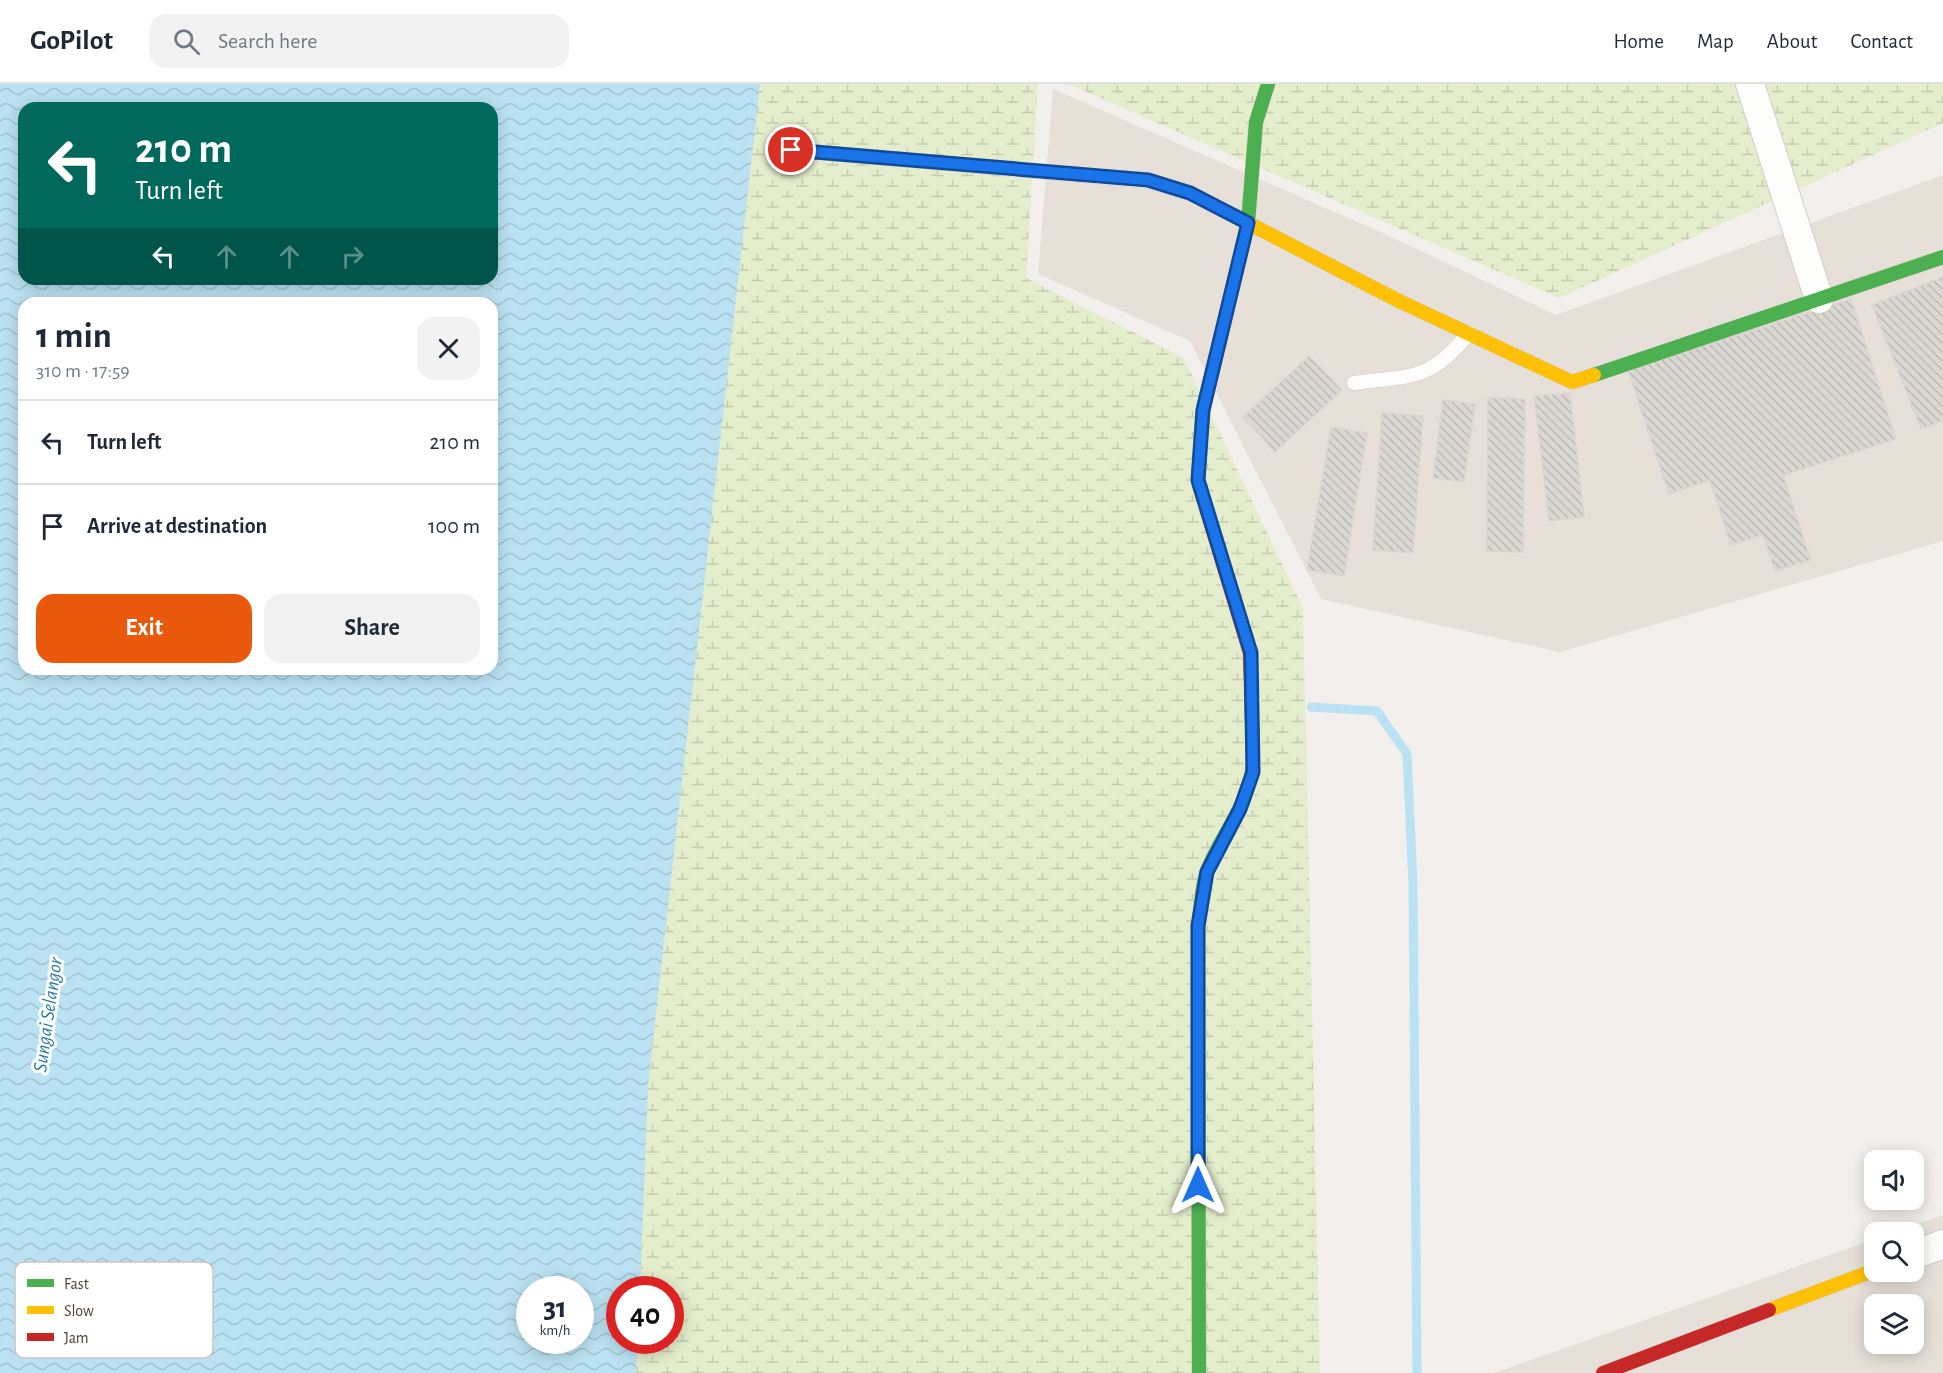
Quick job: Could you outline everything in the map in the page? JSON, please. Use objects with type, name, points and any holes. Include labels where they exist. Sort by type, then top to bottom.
[{"type":"street","points":[[1199,1373],[1198,926],[1207,872],[1240,809],[1253,772],[1251,653],[1198,480],[1203,410],[1248,223],[1256,122],[1268,84]]},
{"type":"street","points":[[1750,84],[1819,299]]},
{"type":"street","points":[[1248,223],[1397,300],[1572,382],[1943,257]]},
{"type":"street","points":[[1924,1251],[1943,1244]]},
{"type":"street","points":[[1603,1373],[1864,1274]]},
{"type":"lane","points":[[791,150],[1148,180],[1190,193],[1248,223]]},
{"type":"lane","points":[[1353,383],[1425,374],[1439,366],[1469,333]]},
{"type":"shaded area","points":[[1053,89],[1383,233],[1556,315],[1943,175],[1943,541],[1560,652],[1321,599],[1190,341],[1038,274]]},
{"type":"shaded area","points":[[1943,1215],[1943,1373],[1494,1373],[1864,1243],[1864,1282],[1924,1282],[1923,1222]]},
{"type":"green space","points":[[700,84],[1038,84],[1026,278],[1184,358],[1303,608],[1320,1373],[612,1373],[613,1354],[684,1354],[684,1276],[619,1276]]},
{"type":"green space","points":[[1068,84],[1943,84],[1943,123],[1559,298]]},
{"type":"water","name":"Sungai Selangor","points":[[0,84],[760,84],[648,1085],[641,1276],[606,1276],[606,1354],[637,1354],[636,1373],[0,1373]]},
{"type":"building","points":[[1943,277],[1943,421],[1921,429],[1872,305]]},
{"type":"building","points":[[1851,299],[1896,439],[1783,475],[1811,560],[1775,571],[1763,535],[1731,545],[1710,480],[1669,494],[1628,370]]},
{"type":"building","points":[[1309,356],[1342,390],[1275,452],[1243,417]]},
{"type":"building","points":[[1570,393],[1584,517],[1549,521],[1534,396]]},
{"type":"building","points":[[1488,398],[1525,399],[1523,552],[1487,551]]},
{"type":"building","points":[[1443,400],[1475,404],[1464,482],[1433,478]]},
{"type":"building","points":[[1382,413],[1423,416],[1413,553],[1373,550]]},
{"type":"building","points":[[1331,427],[1367,433],[1344,576],[1307,570]]},
{"type":"waterway","points":[[1311,707],[1377,711],[1407,754],[1413,884],[1417,1373]]},
{"type":"traffic: fast","points":[[1200,488],[1198,480],[1203,410],[1248,223],[1256,122],[1268,84]]},
{"type":"traffic: fast","points":[[1594,375],[1943,257]]},
{"type":"traffic: fast","points":[[1199,1373],[1198,926],[1207,871],[1243,801],[1252,772],[1253,756]]},
{"type":"traffic: slow","points":[[1248,223],[1397,300],[1572,382],[1594,375]]},
{"type":"traffic: slow","points":[[1769,1310],[1864,1274]]},
{"type":"traffic: jam","points":[[1200,488],[1250,653],[1253,756]]},
{"type":"traffic: jam","points":[[1603,1373],[1769,1310]]},
{"type":"route","points":[[791,150],[1148,180],[1190,193],[1248,223],[1203,410],[1198,480],[1251,653],[1253,772],[1240,809],[1207,872],[1198,926],[1198,1185]]}]
